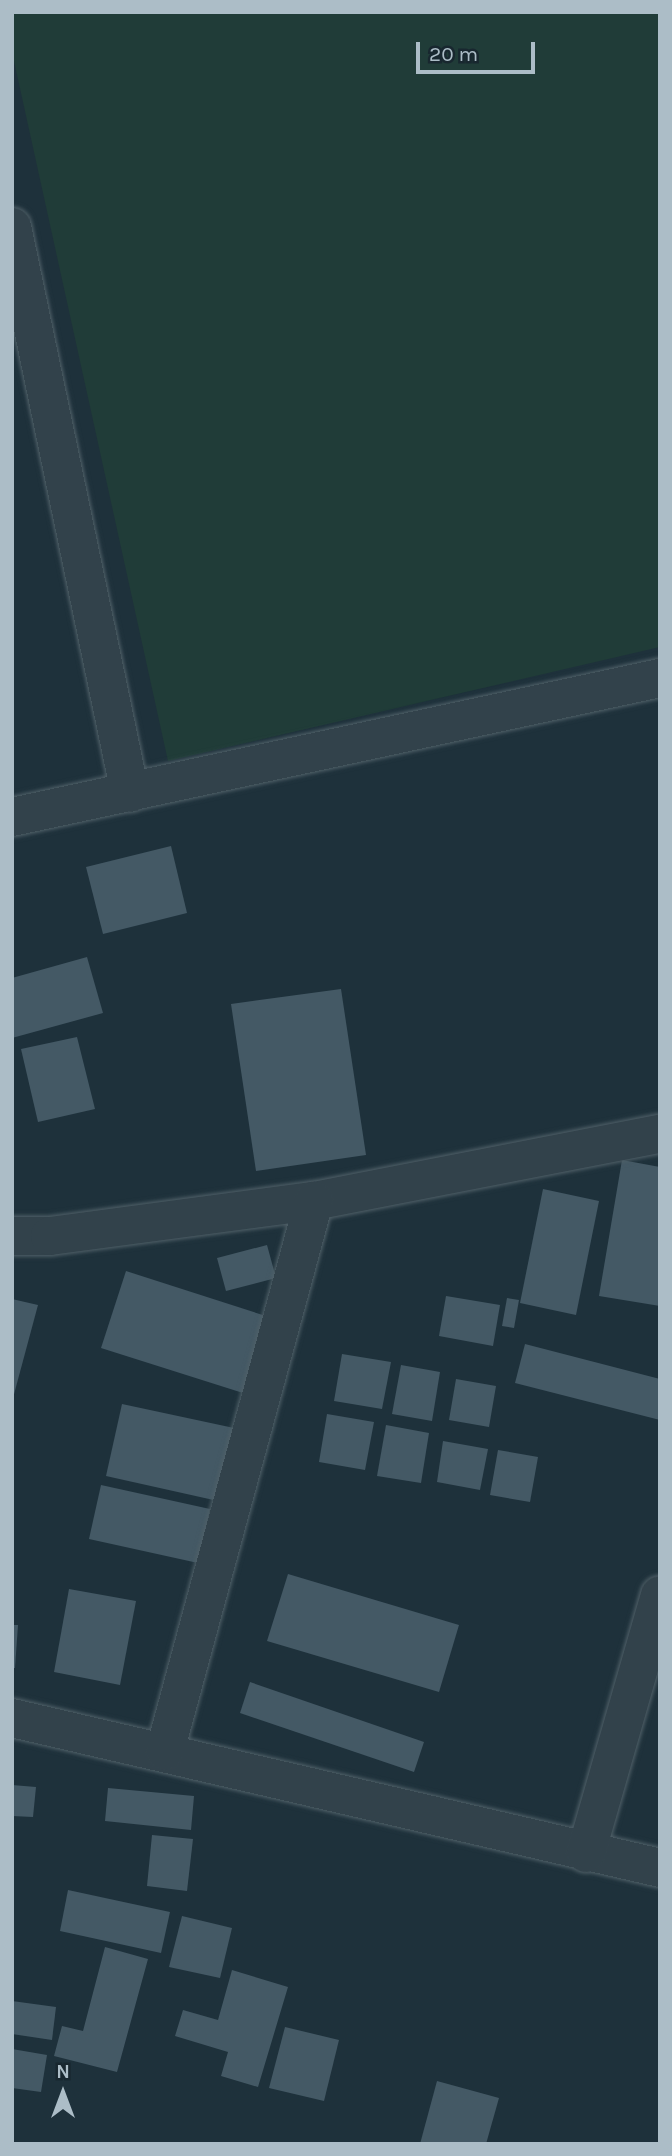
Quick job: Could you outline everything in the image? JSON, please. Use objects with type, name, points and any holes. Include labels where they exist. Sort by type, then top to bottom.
[{"type":"street","points":[[12,227],[130,793]]},
{"type":"street","points":[[12,817],[660,678]]},
{"type":"street","points":[[12,1236],[50,1236],[314,1201],[660,1134]]},
{"type":"street","points":[[165,1751],[314,1201]]},
{"type":"street","points":[[586,1853],[660,1595]]},
{"type":"street","points":[[12,1718],[165,1751],[586,1853],[660,1868]]},
{"type":"green space","points":[[12,12],[660,12],[660,647],[168,761],[12,52]]},
{"type":"building","points":[[171,846],[187,913],[103,934],[86,867]]},
{"type":"building","points":[[87,957],[103,1013],[12,1038],[12,978]]},
{"type":"building","points":[[341,989],[366,1155],[256,1171],[231,1004]]},
{"type":"building","points":[[77,1037],[95,1109],[38,1122],[21,1049]]},
{"type":"building","points":[[622,1160],[660,1167],[660,1306],[599,1296]]},
{"type":"building","points":[[543,1189],[599,1201],[576,1315],[520,1303]]},
{"type":"building","points":[[267,1245],[276,1278],[226,1291],[217,1258]]},
{"type":"building","points":[[126,1271],[269,1317],[243,1393],[101,1348]]},
{"type":"building","points":[[446,1296],[500,1305],[493,1346],[439,1336]]},
{"type":"building","points":[[507,1298],[519,1300],[514,1328],[502,1326]]},
{"type":"building","points":[[12,1299],[38,1305],[13,1398],[12,1398]]},
{"type":"building","points":[[525,1344],[660,1379],[660,1420],[515,1383]]},
{"type":"building","points":[[342,1354],[391,1362],[382,1409],[334,1401]]},
{"type":"building","points":[[401,1365],[440,1372],[432,1421],[392,1414]]},
{"type":"building","points":[[456,1379],[496,1386],[489,1427],[449,1420]]},
{"type":"building","points":[[122,1404],[234,1428],[218,1501],[106,1476]]},
{"type":"building","points":[[327,1414],[374,1422],[365,1470],[319,1462]]},
{"type":"building","points":[[386,1425],[429,1433],[421,1483],[377,1476]]},
{"type":"building","points":[[443,1441],[488,1449],[480,1490],[437,1482]]},
{"type":"building","points":[[498,1450],[538,1457],[530,1502],[490,1495]]},
{"type":"building","points":[[101,1485],[210,1509],[198,1563],[89,1539]]},
{"type":"building","points":[[288,1574],[459,1625],[439,1692],[267,1641]]},
{"type":"building","points":[[69,1589],[136,1601],[120,1685],[54,1672]]},
{"type":"building","points":[[12,1625],[18,1625],[15,1668],[12,1668]]},
{"type":"building","points":[[250,1682],[424,1742],[414,1772],[240,1713]]},
{"type":"building","points":[[12,1785],[36,1787],[33,1817],[12,1816]]},
{"type":"building","points":[[108,1788],[194,1796],[191,1830],[105,1821]]},
{"type":"building","points":[[152,1835],[193,1839],[187,1891],[147,1886]]},
{"type":"building","points":[[68,1890],[170,1912],[161,1953],[60,1931]]},
{"type":"building","points":[[182,1916],[232,1928],[220,1978],[169,1967]]},
{"type":"building","points":[[105,1947],[148,1959],[117,2072],[54,2056],[62,2026],[83,2031]]},
{"type":"building","points":[[232,1970],[288,1987],[258,2087],[221,2076],[228,2052],[175,2036],[183,2010],[218,2020]]},
{"type":"building","points":[[12,2001],[56,2007],[52,2040],[12,2034]]},
{"type":"building","points":[[285,2027],[339,2040],[324,2101],[269,2088]]},
{"type":"building","points":[[12,2049],[47,2055],[41,2092],[12,2088]]},
{"type":"building","points":[[437,2081],[499,2098],[486,2144],[420,2144]]}]
